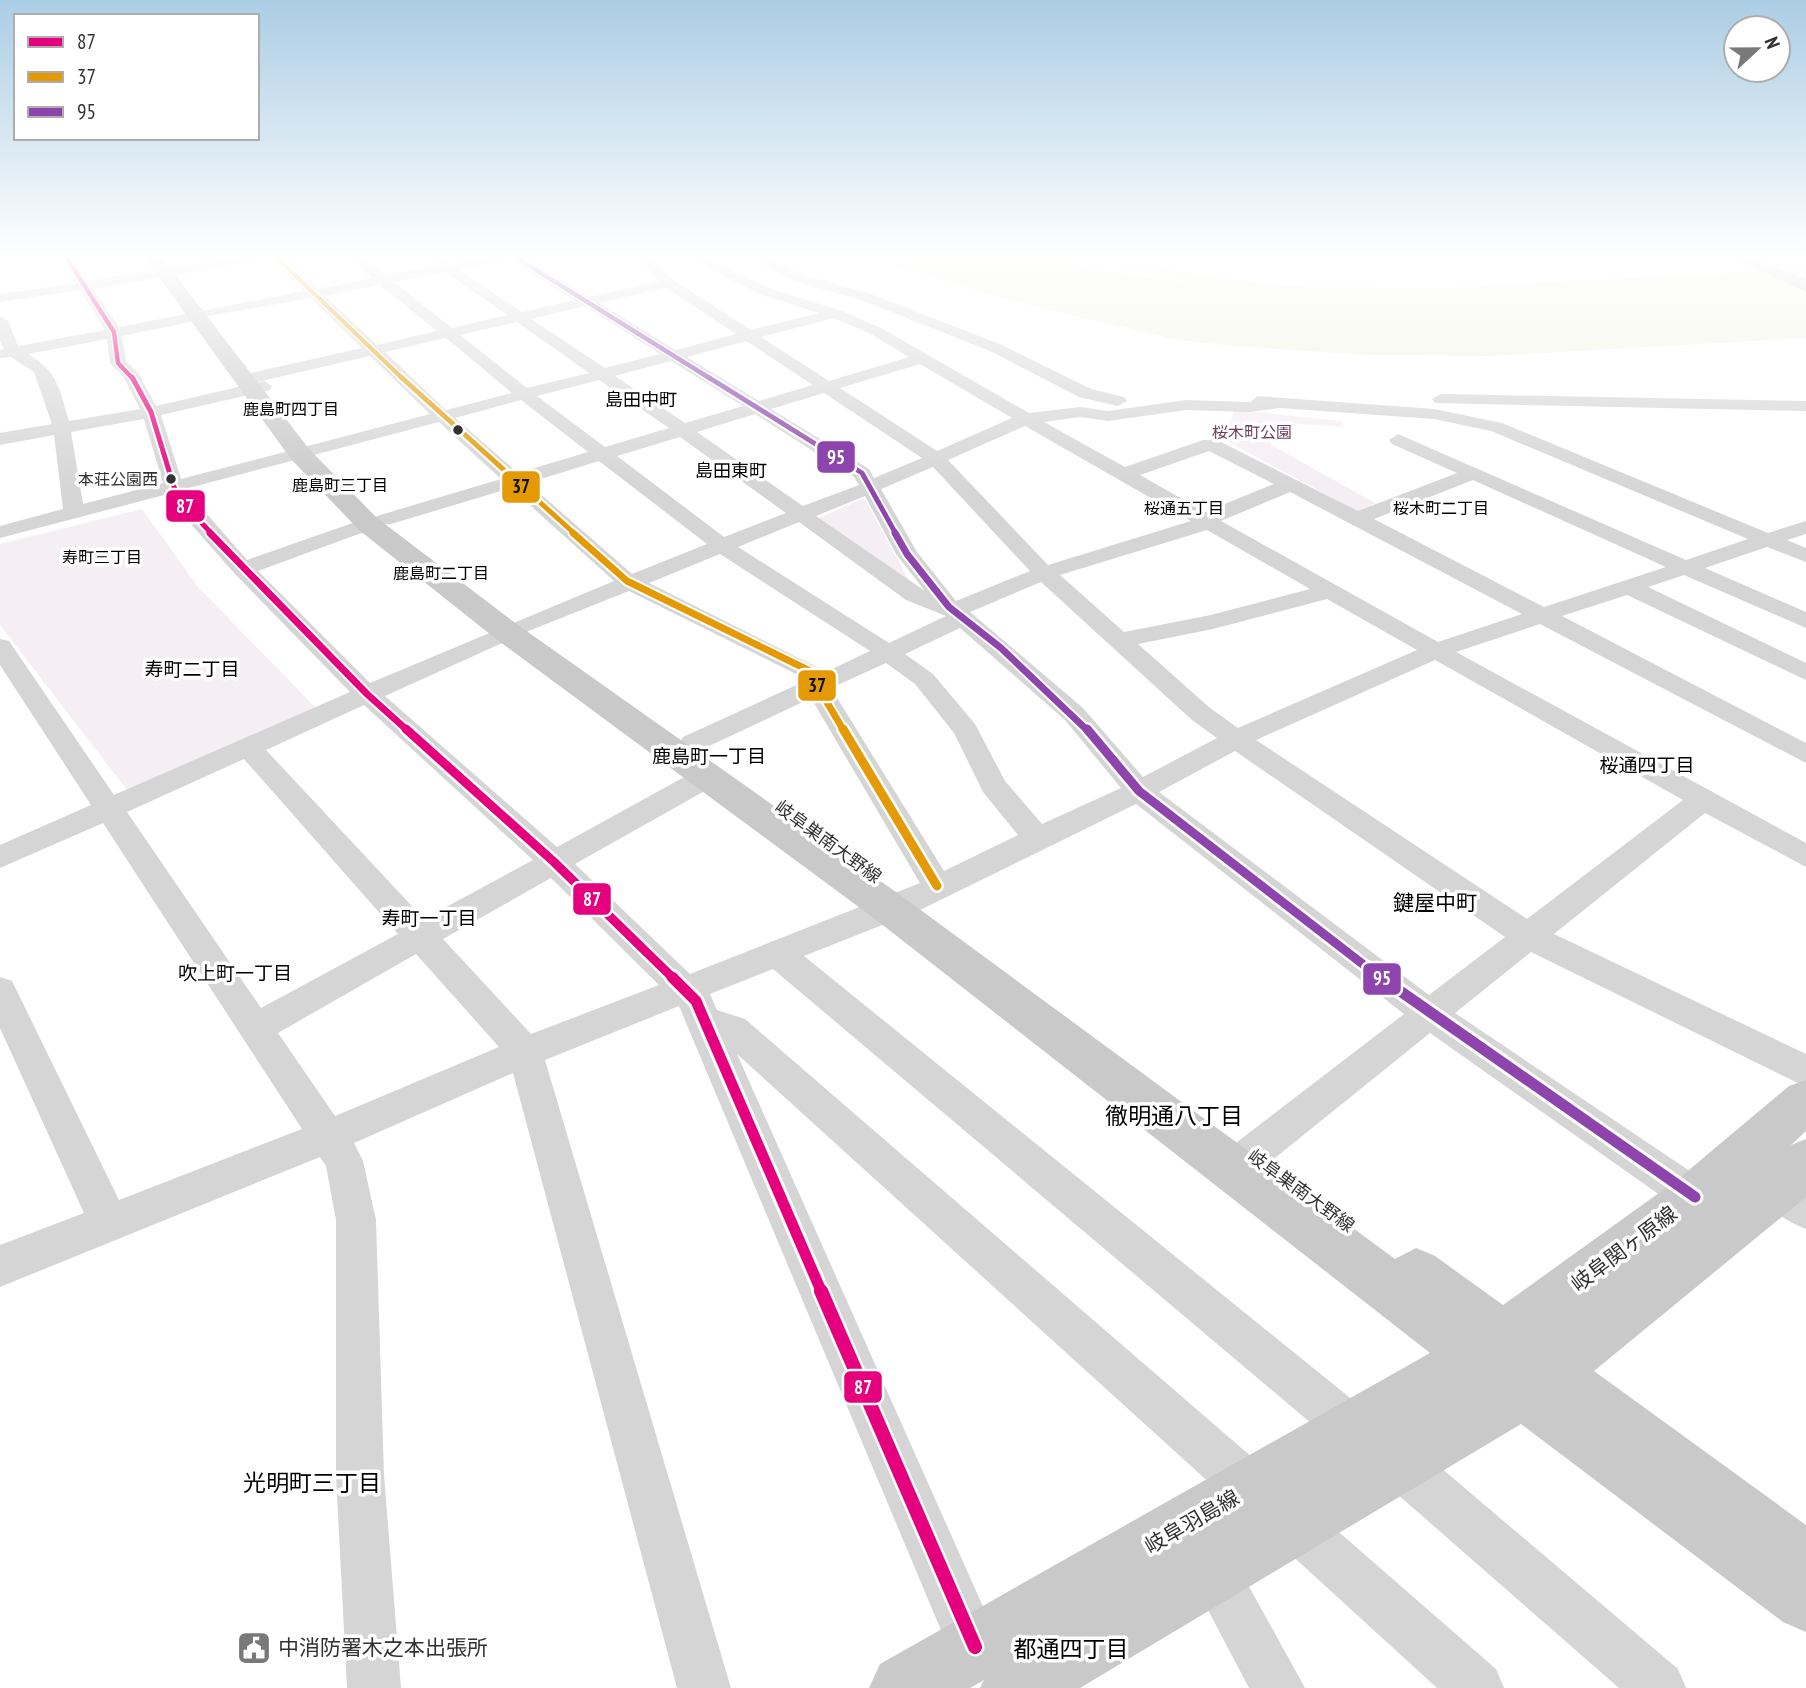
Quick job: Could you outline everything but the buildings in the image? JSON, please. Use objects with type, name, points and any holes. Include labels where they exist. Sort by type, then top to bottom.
[{"type":"main road","name":"岐阜巣南大野線","points":[[217,334],[258,384],[307,452],[376,522],[707,777],[912,899],[1514,1364]]},
{"type":"main road","name":"岐阜巣南大野線","points":[[515,629],[693,743],[912,899],[1251,1154],[1514,1364]]},
{"type":"main road","name":"岐阜関ヶ原線","points":[[1514,1364],[1695,1197],[1806,1101]]},
{"type":"main road","points":[[1514,1364],[1797,1187]]},
{"type":"main road","points":[[1514,1364],[1806,1565]]},
{"type":"main road","points":[[1514,1364],[1806,1599]]},
{"type":"main road","name":"岐阜羽島線","points":[[995,1668],[1514,1364]]},
{"type":"main road","name":"岐阜羽島線","points":[[905,1688],[995,1668],[1213,1572],[1271,1506]]},
{"type":"street","points":[[2,334],[6,353]]},
{"type":"street","points":[[6,353],[105,334]]},
{"type":"street","points":[[114,334],[118,363],[130,373],[152,412],[174,487],[182,502],[243,569],[367,694],[554,862],[696,1007],[733,1029],[1477,1688]]},
{"type":"street","points":[[356,334],[443,417],[628,580],[814,673],[816,684],[912,899]]},
{"type":"street","points":[[0,439],[152,412],[374,351],[449,334],[525,396],[721,545],[889,653],[924,680],[966,730],[993,785],[1037,838]]},
{"type":"street","points":[[542,334],[683,430],[914,595],[955,612]]},
{"type":"street","points":[[636,334],[862,473],[907,554],[955,612],[1001,648],[1074,714],[1139,791],[1274,898],[1429,1014],[1695,1197]]},
{"type":"street","points":[[746,334],[935,458],[1044,573],[1122,640],[1201,714],[1236,739],[1528,936],[1806,1070]]},
{"type":"street","points":[[0,532],[757,334]]},
{"type":"street","points":[[880,334],[1436,651],[1806,856]]},
{"type":"street","points":[[924,334],[982,360]]},
{"type":"street","points":[[960,334],[996,348],[1084,393],[1119,401],[1215,397],[1434,414],[1496,427],[1806,556]]},
{"type":"street","points":[[6,353],[41,369],[62,429],[74,513]]},
{"type":"street","points":[[243,569],[376,522],[922,358]]},
{"type":"street","points":[[1019,378],[1084,407],[1136,414]]},
{"type":"street","points":[[1119,401],[1165,393],[1209,393],[1806,406]]},
{"type":"street","points":[[0,857],[628,580],[870,486],[1026,419],[1080,412],[1108,416],[1136,414],[1186,405],[1250,407],[1278,403]]},
{"type":"street","points":[[1677,404],[1806,422]]},
{"type":"street","points":[[1398,440],[1806,621]]},
{"type":"street","points":[[1125,474],[1210,444],[1357,517],[1806,754]]},
{"type":"street","points":[[1357,517],[1475,473]]},
{"type":"street","points":[[693,743],[816,684],[889,653],[955,612],[1044,573],[1210,522],[1213,515],[1292,484]]},
{"type":"street","points":[[0,1266],[329,1136],[525,1052],[696,1007],[777,953],[912,899],[1139,791],[1236,739],[1325,697],[1436,651],[1806,527]]},
{"type":"street","points":[[1629,586],[1806,673]]},
{"type":"street","points":[[1122,640],[1213,622],[1330,591]]},
{"type":"street","points":[[2,653],[109,808],[344,1161],[356,1220],[360,1475],[374,1688]]},
{"type":"street","points":[[248,747],[525,1052],[704,1688]]},
{"type":"street","points":[[256,1028],[707,777]]},
{"type":"street","points":[[1251,1154],[1703,799]]},
{"type":"street","points":[[777,953],[1375,1446],[1659,1688]]},
{"type":"street","points":[[0,991],[109,1223]]},
{"type":"street","points":[[696,1007],[995,1668]]},
{"type":"street","points":[[1213,1572],[1278,1688]]},
{"type":"green space","name":"桜木町公園","points":[[1234,410],[1342,421],[1342,427],[1288,423],[1270,444],[1375,503],[1359,512],[1225,440]]},
{"type":"green space","points":[[864,498],[914,590],[817,519]]},
{"type":"green space","points":[[142,509],[199,588],[315,707],[130,794],[0,625],[0,544]]},
{"type":"shaded area","points":[[1151,334],[1806,334],[1806,338],[1491,356],[1369,355],[1232,346]]},
{"type":"transit line","name":"87","points":[[114,334],[118,363],[130,373],[151,412],[174,487],[182,502],[243,569],[367,694],[554,862],[696,1001],[975,1647]]},
{"type":"transit line","name":"37","points":[[356,334],[443,417],[627,581],[814,673],[816,684],[937,886]]},
{"type":"transit line","name":"95","points":[[638,334],[862,473],[907,554],[949,607],[1001,648],[1074,714],[1139,791],[1274,898],[1429,1014],[1695,1197]]},
{"type":"place","name":"本荘公園西","points":[[171,479]]},
{"type":"place","name":"中消防署木之本出張所","points":[[254,1648]]},
{"type":"district","name":"島田中町","points":[[641,400]]},
{"type":"district","name":"鹿島町四丁目","points":[[291,409]]},
{"type":"district","name":"島田東町","points":[[731,471]]},
{"type":"district","name":"鹿島町三丁目","points":[[340,485]]},
{"type":"district","name":"桜通五丁目","points":[[1184,508]]},
{"type":"district","name":"桜木町二丁目","points":[[1441,508]]},
{"type":"district","name":"寿町三丁目","points":[[102,557]]},
{"type":"district","name":"鹿島町二丁目","points":[[441,573]]},
{"type":"district","name":"寿町二丁目","points":[[192,669]]},
{"type":"district","name":"鹿島町一丁目","points":[[709,756]]},
{"type":"district","name":"桜通四丁目","points":[[1647,765]]},
{"type":"district","name":"鍵屋中町","points":[[1435,903]]},
{"type":"district","name":"寿町一丁目","points":[[429,918]]},
{"type":"district","name":"吹上町一丁目","points":[[235,973]]},
{"type":"district","name":"徹明通八丁目","points":[[1174,1116]]},
{"type":"district","name":"光明町三丁目","points":[[312,1483]]},
{"type":"district","name":"都通四丁目","points":[[1071,1649]]}]
